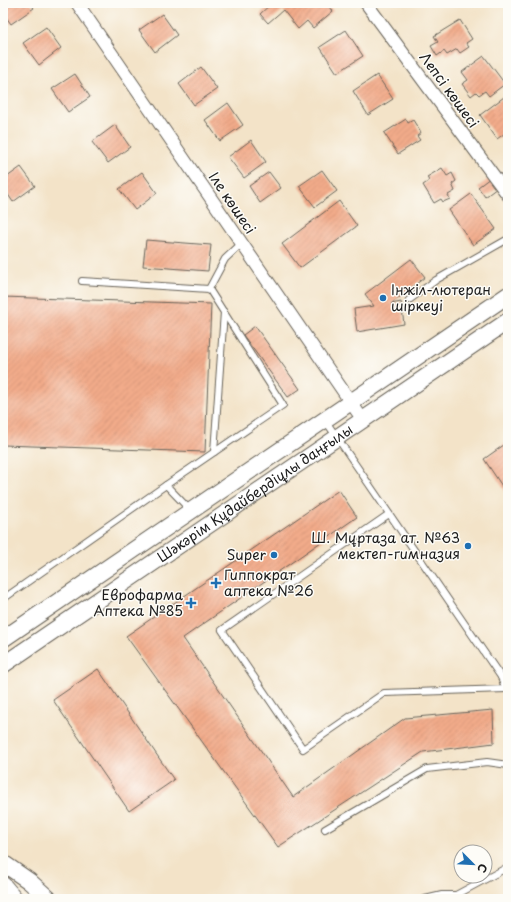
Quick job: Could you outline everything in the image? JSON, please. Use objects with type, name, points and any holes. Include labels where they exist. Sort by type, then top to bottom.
[{"type":"main road","name":"Шәкәрім Құдайбердіұлы даңғылы","points":[[3,639],[508,295]]},
{"type":"main road","name":"Шәкәрім Құдайбердіұлы даңғылы","points":[[3,665],[508,321]]},
{"type":"main road","points":[[3,863],[29,881],[49,899]]},
{"type":"main road","points":[[3,885],[15,899]]},
{"type":"street","name":"Іле көшесі","points":[[77,3],[363,420]]},
{"type":"street","name":"Лепсі көшесі","points":[[366,3],[508,195]]},
{"type":"lane","points":[[409,300],[436,280],[508,239]]},
{"type":"lane","points":[[209,289],[225,259],[242,243]]},
{"type":"lane","points":[[82,281],[209,289]]},
{"type":"lane","points":[[3,599],[283,405],[209,289]]},
{"type":"lane","points":[[214,452],[224,312]]},
{"type":"lane","points":[[325,420],[501,677],[506,689],[384,693],[303,749],[222,630],[389,514]]},
{"type":"lane","points":[[166,486],[191,511]]},
{"type":"lane","points":[[501,677],[508,679]]},
{"type":"lane","points":[[325,829],[427,769],[487,762],[508,765]]},
{"type":"lane","points":[[425,899],[442,895],[456,895],[508,867]]},
{"type":"building","points":[[3,3],[30,3],[34,8],[11,24],[3,13]]},
{"type":"building","points":[[272,3],[327,3],[333,11],[313,28],[307,21],[298,29],[283,10],[268,23],[260,14]]},
{"type":"building","points":[[162,14],[177,35],[155,52],[139,30]]},
{"type":"building","points":[[460,20],[472,39],[466,43],[469,47],[460,53],[457,49],[447,55],[444,51],[437,56],[431,46],[438,42],[434,36]]},
{"type":"building","points":[[46,27],[61,48],[39,65],[23,43]]},
{"type":"building","points":[[346,30],[363,56],[337,73],[320,47]]},
{"type":"building","points":[[484,56],[505,84],[489,96],[485,91],[479,95],[476,92],[471,96],[462,84],[468,80],[462,72]]},
{"type":"building","points":[[201,67],[217,89],[194,105],[179,84]]},
{"type":"building","points":[[75,74],[90,97],[68,112],[52,89]]},
{"type":"building","points":[[377,75],[393,99],[368,115],[353,91]]},
{"type":"building","points":[[504,97],[508,103],[508,131],[497,139],[480,115]]},
{"type":"building","points":[[228,103],[243,125],[220,141],[205,120]]},
{"type":"building","points":[[406,119],[408,123],[413,120],[421,133],[417,136],[420,140],[398,154],[384,133]]},
{"type":"building","points":[[115,125],[130,147],[108,163],[92,142]]},
{"type":"building","points":[[251,140],[266,162],[244,178],[228,157]]},
{"type":"building","points":[[21,167],[35,186],[13,202],[7,193],[3,196],[3,180]]},
{"type":"building","points":[[442,168],[447,176],[452,173],[456,181],[452,184],[455,191],[448,195],[450,199],[443,202],[441,199],[434,203],[423,185],[429,181],[427,177]]},
{"type":"building","points":[[322,170],[337,191],[315,207],[299,186]]},
{"type":"building","points":[[142,172],[157,193],[135,210],[119,189]]},
{"type":"building","points":[[269,172],[281,188],[260,203],[249,186]]},
{"type":"building","points":[[490,178],[497,188],[485,197],[478,187]]},
{"type":"building","points":[[471,194],[496,229],[473,245],[449,210]]},
{"type":"building","points":[[339,201],[357,226],[300,268],[282,244]]},
{"type":"building","points":[[146,240],[211,245],[208,271],[143,266]]},
{"type":"building","name":"Інжіл-лютеран шіркеуі","points":[[411,259],[425,277],[391,304],[401,302],[404,324],[357,332],[354,309],[374,306],[365,294]]},
{"type":"building","points":[[3,297],[211,304],[205,452],[3,445]]},
{"type":"building","points":[[255,326],[300,389],[288,397],[243,335]]},
{"type":"building","points":[[508,442],[508,495],[484,459]]},
{"type":"building","points":[[339,490],[357,517],[183,638],[293,797],[405,718],[493,710],[494,743],[423,752],[278,847],[126,636]]},
{"type":"building","points":[[98,669],[174,780],[129,811],[53,700]]},
{"type":"place","name":"Інжіл-лютеран шіркеуі","points":[[383,298]]},
{"type":"place","name":"Ш. Мұртаза ат. №63 мектеп-гимназия","points":[[468,546]]},
{"type":"place","name":"Super","points":[[274,555]]},
{"type":"place","name":"Гиппократ аптека №26","points":[[216,583]]},
{"type":"place","name":"Еврофарма Аптека №85","points":[[191,603]]}]
